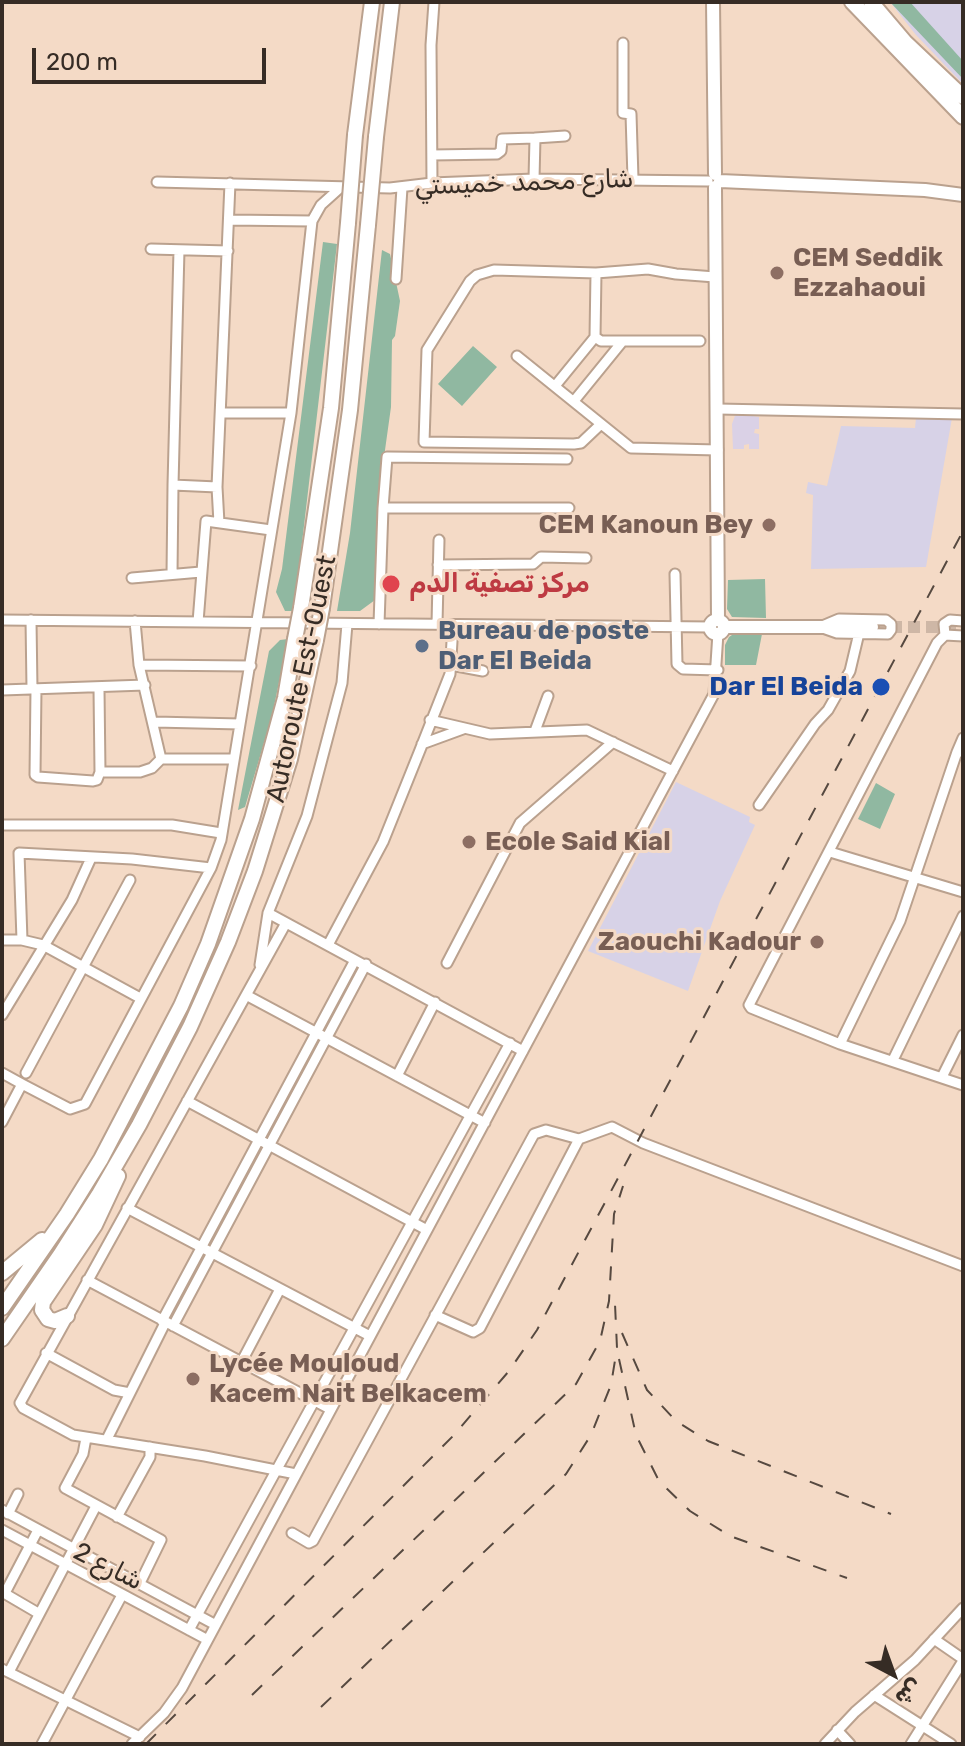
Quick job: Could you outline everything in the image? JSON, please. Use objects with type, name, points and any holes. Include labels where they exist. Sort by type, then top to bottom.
[{"type":"highway","name":"Autoroute Est-Ouest","points":[[2,1308],[67,1214],[133,1101],[181,1006],[231,884],[265,774],[285,698],[331,408],[355,135],[372,2]]},
{"type":"highway","name":"Autoroute Est-Ouest","points":[[2,1339],[60,1255],[139,1125],[190,1027],[255,871],[290,759],[322,608],[350,410],[392,2]]},
{"type":"highway","points":[[852,2],[963,117]]},
{"type":"highway","points":[[871,2],[905,42],[963,96]]},
{"type":"highway","points":[[883,2],[908,36],[963,96]]},
{"type":"highway","points":[[67,1316],[60,1321],[51,1321],[43,1313],[43,1302],[103,1210],[139,1125]]},
{"type":"highway","points":[[2,1273],[31,1251],[67,1214]]},
{"type":"main road","points":[[713,2],[718,627],[872,627]]},
{"type":"main road","points":[[714,181],[925,190],[963,195]]},
{"type":"street","points":[[432,183],[431,45],[434,2]]},
{"type":"street","points":[[623,43],[623,113],[631,114],[633,179]]},
{"type":"street","points":[[432,155],[497,154],[501,151],[502,139],[565,136]]},
{"type":"street","points":[[534,179],[535,138]]},
{"type":"street","name":"شارع محمد خميستي","points":[[157,182],[402,188],[432,183],[534,179],[714,181]]},
{"type":"street","points":[[219,523],[217,487],[230,183]]},
{"type":"street","points":[[2,1073],[70,1109],[85,1104],[211,868],[221,840],[291,413],[312,221],[321,205],[341,187]]},
{"type":"street","points":[[396,279],[402,188]]},
{"type":"street","points":[[229,220],[312,221]]},
{"type":"street","points":[[151,249],[228,251]]},
{"type":"street","points":[[172,574],[179,250]]},
{"type":"street","points":[[601,424],[581,443],[574,444],[424,442],[427,350],[470,281],[477,275],[494,270],[596,273],[648,269],[715,277]]},
{"type":"street","points":[[555,386],[595,337],[596,273]]},
{"type":"street","points":[[595,337],[601,341],[622,342],[700,341]]},
{"type":"street","points":[[574,401],[622,342]]},
{"type":"street","points":[[517,356],[631,448],[718,450]]},
{"type":"street","points":[[718,409],[963,414]]},
{"type":"street","points":[[222,413],[291,413]]},
{"type":"street","points":[[379,624],[386,460],[390,456],[567,459]]},
{"type":"street","points":[[173,485],[217,487]]},
{"type":"street","points":[[383,508],[569,508]]},
{"type":"street","points":[[198,622],[205,523],[209,521],[271,530]]},
{"type":"street","points":[[437,624],[439,540]]},
{"type":"street","points":[[438,565],[533,564],[541,557],[586,558]]},
{"type":"street","points":[[132,578],[201,572]]},
{"type":"street","points":[[675,574],[679,668],[718,670]]},
{"type":"street","points":[[839,619],[886,620],[891,624],[888,634],[837,633],[820,627],[839,619]]},
{"type":"street","points":[[2,620],[718,627],[718,670],[714,694],[182,1688],[164,1713],[136,1740],[5,1671],[96,1506]]},
{"type":"street","points":[[31,620],[35,775],[97,780],[100,772],[99,689]]},
{"type":"street","points":[[135,621],[139,665],[155,722],[161,759]]},
{"type":"street","points":[[963,621],[946,621],[945,635],[937,643],[749,1005],[840,1044],[963,1085]]},
{"type":"street","points":[[259,972],[268,913],[307,816],[342,683],[347,624]]},
{"type":"street","points":[[328,945],[383,842],[422,744],[451,665],[453,625]]},
{"type":"street","points":[[759,805],[828,710],[850,671],[859,633]]},
{"type":"street","points":[[945,635],[963,636]]},
{"type":"street","points":[[139,665],[251,666]]},
{"type":"street","points":[[451,665],[483,671]]},
{"type":"street","points":[[2,690],[145,685]]},
{"type":"street","points":[[535,731],[548,696]]},
{"type":"street","points":[[430,720],[490,734],[587,730],[673,771]]},
{"type":"street","points":[[155,722],[240,724]]},
{"type":"street","points":[[422,744],[463,729]]},
{"type":"street","points":[[840,1044],[900,921],[963,738]]},
{"type":"street","points":[[447,963],[520,823],[613,742]]},
{"type":"street","points":[[100,772],[140,772],[152,768],[161,759],[233,759]]},
{"type":"street","points":[[2,825],[172,825],[221,833]]},
{"type":"street","points":[[830,852],[963,892]]},
{"type":"street","points":[[22,940],[19,853],[132,859],[211,868]]},
{"type":"street","points":[[2,1015],[72,900],[91,858]]},
{"type":"street","points":[[26,1073],[130,880]]},
{"type":"street","points":[[268,913],[523,1051]]},
{"type":"street","points":[[893,1060],[963,916]]},
{"type":"street","points":[[286,923],[20,1405],[73,1435],[296,1474]]},
{"type":"street","points":[[2,940],[22,940],[43,945],[140,998]]},
{"type":"street","points":[[107,1439],[202,1248],[355,960]]},
{"type":"street","points":[[167,1323],[212,1253],[366,964]]},
{"type":"street","points":[[246,995],[485,1123]]},
{"type":"street","points":[[397,1076],[435,1002]]},
{"type":"street","points":[[942,1077],[962,1037]]},
{"type":"street","points":[[189,1630],[510,1043]]},
{"type":"street","points":[[2,1122],[22,1084]]},
{"type":"street","points":[[187,1101],[427,1230]]},
{"type":"street","points":[[292,1533],[309,1543],[313,1541],[534,1134],[546,1130],[579,1139],[612,1127],[658,1149],[963,1266]]},
{"type":"street","points":[[435,1315],[473,1332],[480,1328],[579,1139]]},
{"type":"street","points":[[127,1208],[370,1336]]},
{"type":"street","points":[[87,1280],[330,1409]]},
{"type":"street","points":[[242,1361],[280,1289]]},
{"type":"street","points":[[46,1353],[114,1390],[130,1393]]},
{"type":"street","points":[[86,1438],[83,1454],[65,1488],[161,1540],[140,1583]]},
{"type":"street","points":[[117,1517],[150,1457],[150,1447]]},
{"type":"street","points":[[5,1512],[18,1494]]},
{"type":"street","name":"شارع 2","points":[[5,1512],[214,1624]]},
{"type":"street","name":"شارع 2","points":[[2,1530],[206,1639]]},
{"type":"street","points":[[38,1530],[3,1593],[38,1613]]},
{"type":"street","points":[[42,1744],[122,1595]]},
{"type":"street","points":[[825,1744],[915,1660],[963,1608]]},
{"type":"street","points":[[911,1744],[963,1660],[934,1639]]},
{"type":"street","points":[[874,1695],[951,1744]]},
{"type":"street","points":[[837,1730],[850,1744]]},
{"type":"shaded area","points":[[890,2],[963,2],[963,84],[916,35]]},
{"type":"shaded area","points":[[736,413],[759,417],[759,429],[755,429],[754,433],[759,434],[759,449],[749,449],[749,444],[744,445],[744,449],[733,449],[732,424]]},
{"type":"shaded area","points":[[916,418],[952,418],[926,567],[811,569],[813,495],[806,493],[808,482],[827,486],[841,426],[915,428]]},
{"type":"shaded area","points":[[676,782],[750,817],[749,822],[755,825],[720,901],[688,991],[588,951]]},
{"type":"green space","points":[[890,2],[910,2],[963,61],[963,79]]},
{"type":"green space","points":[[323,242],[337,244],[294,611],[285,611],[276,592],[282,569]]},
{"type":"green space","points":[[382,250],[390,254],[400,301],[392,340],[391,407],[385,450],[375,600],[360,611],[337,611],[350,533]]},
{"type":"green space","points":[[473,346],[497,367],[462,406],[438,384]]},
{"type":"green space","points":[[765,579],[766,618],[732,617],[727,609],[728,580]]},
{"type":"green space","points":[[735,633],[762,634],[756,665],[725,665],[725,645]]},
{"type":"green space","points":[[288,639],[272,716],[245,807],[238,810],[269,651],[280,640]]},
{"type":"green space","points":[[876,783],[895,794],[880,829],[858,819]]},
{"type":"tunnel","points":[[872,627],[963,627]]},
{"type":"railway","points":[[146,1744],[453,1436],[509,1371],[537,1330],[963,531]]},
{"type":"railway","points":[[252,1695],[576,1384],[600,1341],[609,1301],[614,1214],[623,1186]]},
{"type":"railway","points":[[321,1707],[566,1474],[591,1435],[611,1385],[617,1348],[615,1304]]},
{"type":"railway","points":[[622,1333],[647,1390],[676,1421],[708,1441],[891,1514]]},
{"type":"railway","points":[[619,1359],[636,1435],[659,1481],[690,1511],[730,1536],[847,1578]]},
{"type":"place","name":"CEM Seddik Ezzahaoui","points":[[777,273]]},
{"type":"place","name":"CEM Kanoun Bey","points":[[769,525]]},
{"type":"place","name":"مركز تصفية الدم","points":[[391,584]]},
{"type":"place","name":"Bureau de poste Dar El Beida","points":[[422,646]]},
{"type":"place","name":"Dar El Beida","points":[[881,687]]},
{"type":"place","name":"Ecole Said Kial","points":[[469,842]]},
{"type":"place","name":"Zaouchi Kadour","points":[[817,942]]},
{"type":"place","name":"Lycée Mouloud Kacem Nait Belkacem","points":[[193,1379]]}]
